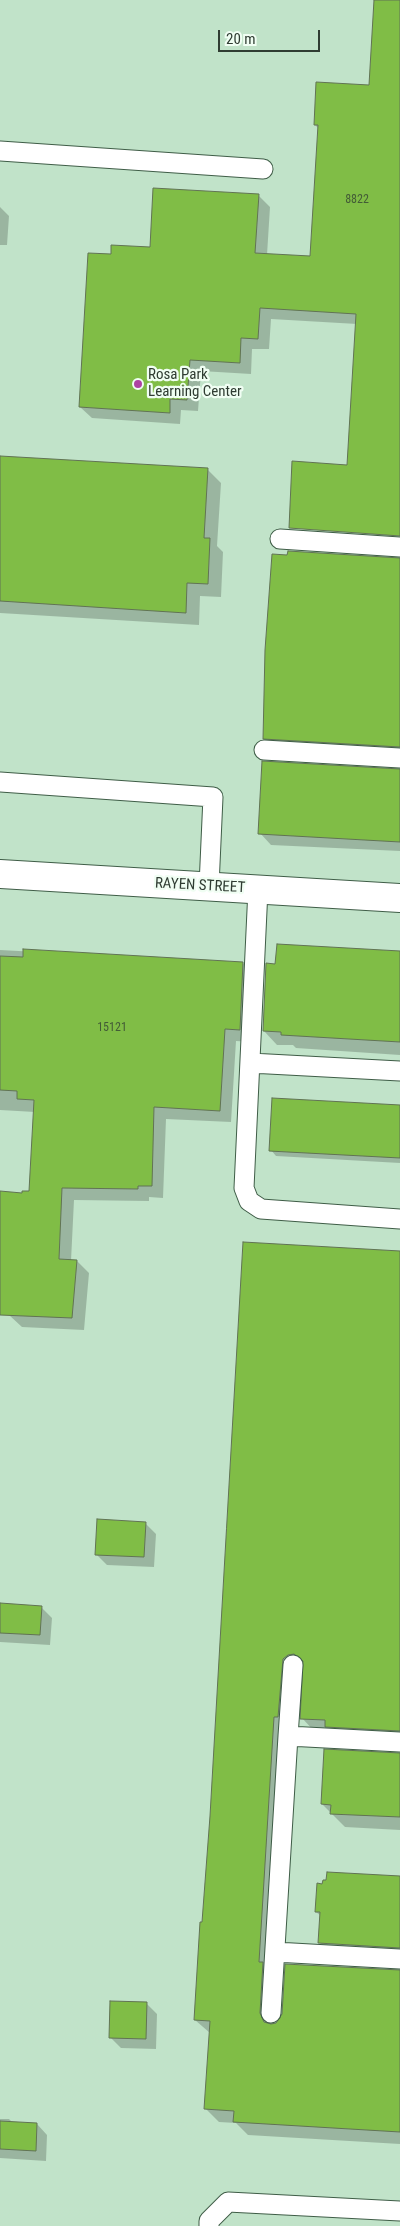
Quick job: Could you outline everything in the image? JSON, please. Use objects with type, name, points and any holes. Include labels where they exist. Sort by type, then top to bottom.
[{"type":"street","name":"RAYEN STREET","points":[[0,874],[400,898]]},
{"type":"lane","points":[[0,151],[262,169]]},
{"type":"lane","points":[[280,539],[400,547]]},
{"type":"lane","points":[[264,750],[400,758]]},
{"type":"lane","points":[[0,782],[213,797],[209,886]]},
{"type":"lane","points":[[258,889],[244,1188],[249,1201],[261,1209],[400,1219]]},
{"type":"lane","points":[[250,1063],[400,1071]]},
{"type":"lane","points":[[271,2013],[293,1666]]},
{"type":"lane","points":[[288,1736],[400,1742]]},
{"type":"lane","points":[[274,1952],[400,1960]]},
{"type":"lane","points":[[209,2226],[209,2221],[228,2202],[400,2211]]},
{"type":"building","points":[[374,0],[400,0],[400,536],[289,528],[292,461],[347,465],[356,314],[260,308],[258,339],[241,338],[240,363],[190,360],[187,400],[170,399],[170,413],[79,407],[88,253],[111,254],[111,245],[150,247],[153,188],[259,194],[255,253],[310,256],[318,125],[314,125],[316,82],[369,85]]},
{"type":"building","points":[[0,456],[208,468],[204,538],[210,538],[208,584],[187,583],[186,613],[0,601]]},
{"type":"building","points":[[288,551],[400,558],[400,747],[263,739],[265,650],[272,554],[287,555]]},
{"type":"building","points":[[262,761],[400,769],[400,842],[258,834]]},
{"type":"building","points":[[277,944],[400,951],[400,1042],[281,1035],[281,1032],[263,1031],[266,963],[275,964]]},
{"type":"building","points":[[23,949],[243,962],[240,1030],[225,1029],[220,1111],[154,1107],[152,1186],[138,1186],[138,1189],[62,1188],[59,1259],[77,1260],[72,1318],[0,1315],[0,1191],[22,1193],[22,1191],[29,1191],[34,1100],[17,1099],[17,1091],[0,1090],[0,956],[23,957]]},
{"type":"building","points":[[272,1098],[400,1105],[400,1158],[269,1151]]},
{"type":"building","points":[[243,1242],[400,1251],[400,1731],[325,1727],[325,1720],[300,1719],[303,1661],[294,1654],[288,1655],[283,1659],[278,1717],[274,1717],[259,1962],[263,1962],[260,2013],[264,2022],[271,2024],[276,2023],[282,2014],[285,1964],[400,1970],[400,2132],[233,2122],[234,2111],[204,2109],[210,2021],[194,2020],[200,1922],[202,1922],[210,1816]]},
{"type":"building","points":[[97,1519],[146,1522],[144,1557],[95,1555]]},
{"type":"building","points":[[0,1603],[42,1606],[40,1635],[0,1633]]},
{"type":"building","points":[[324,1749],[400,1753],[400,1817],[330,1814],[331,1805],[321,1804]]},
{"type":"building","points":[[327,1872],[400,1876],[400,1948],[318,1943],[320,1912],[315,1912],[317,1883],[322,1884],[323,1880],[326,1880]]},
{"type":"building","points":[[110,2001],[147,2002],[146,2039],[109,2038]]},
{"type":"building","points":[[0,2121],[37,2123],[36,2151],[0,2149]]},
{"type":"place","name":"Rosa Park Learning Center","points":[[138,384]]}]
